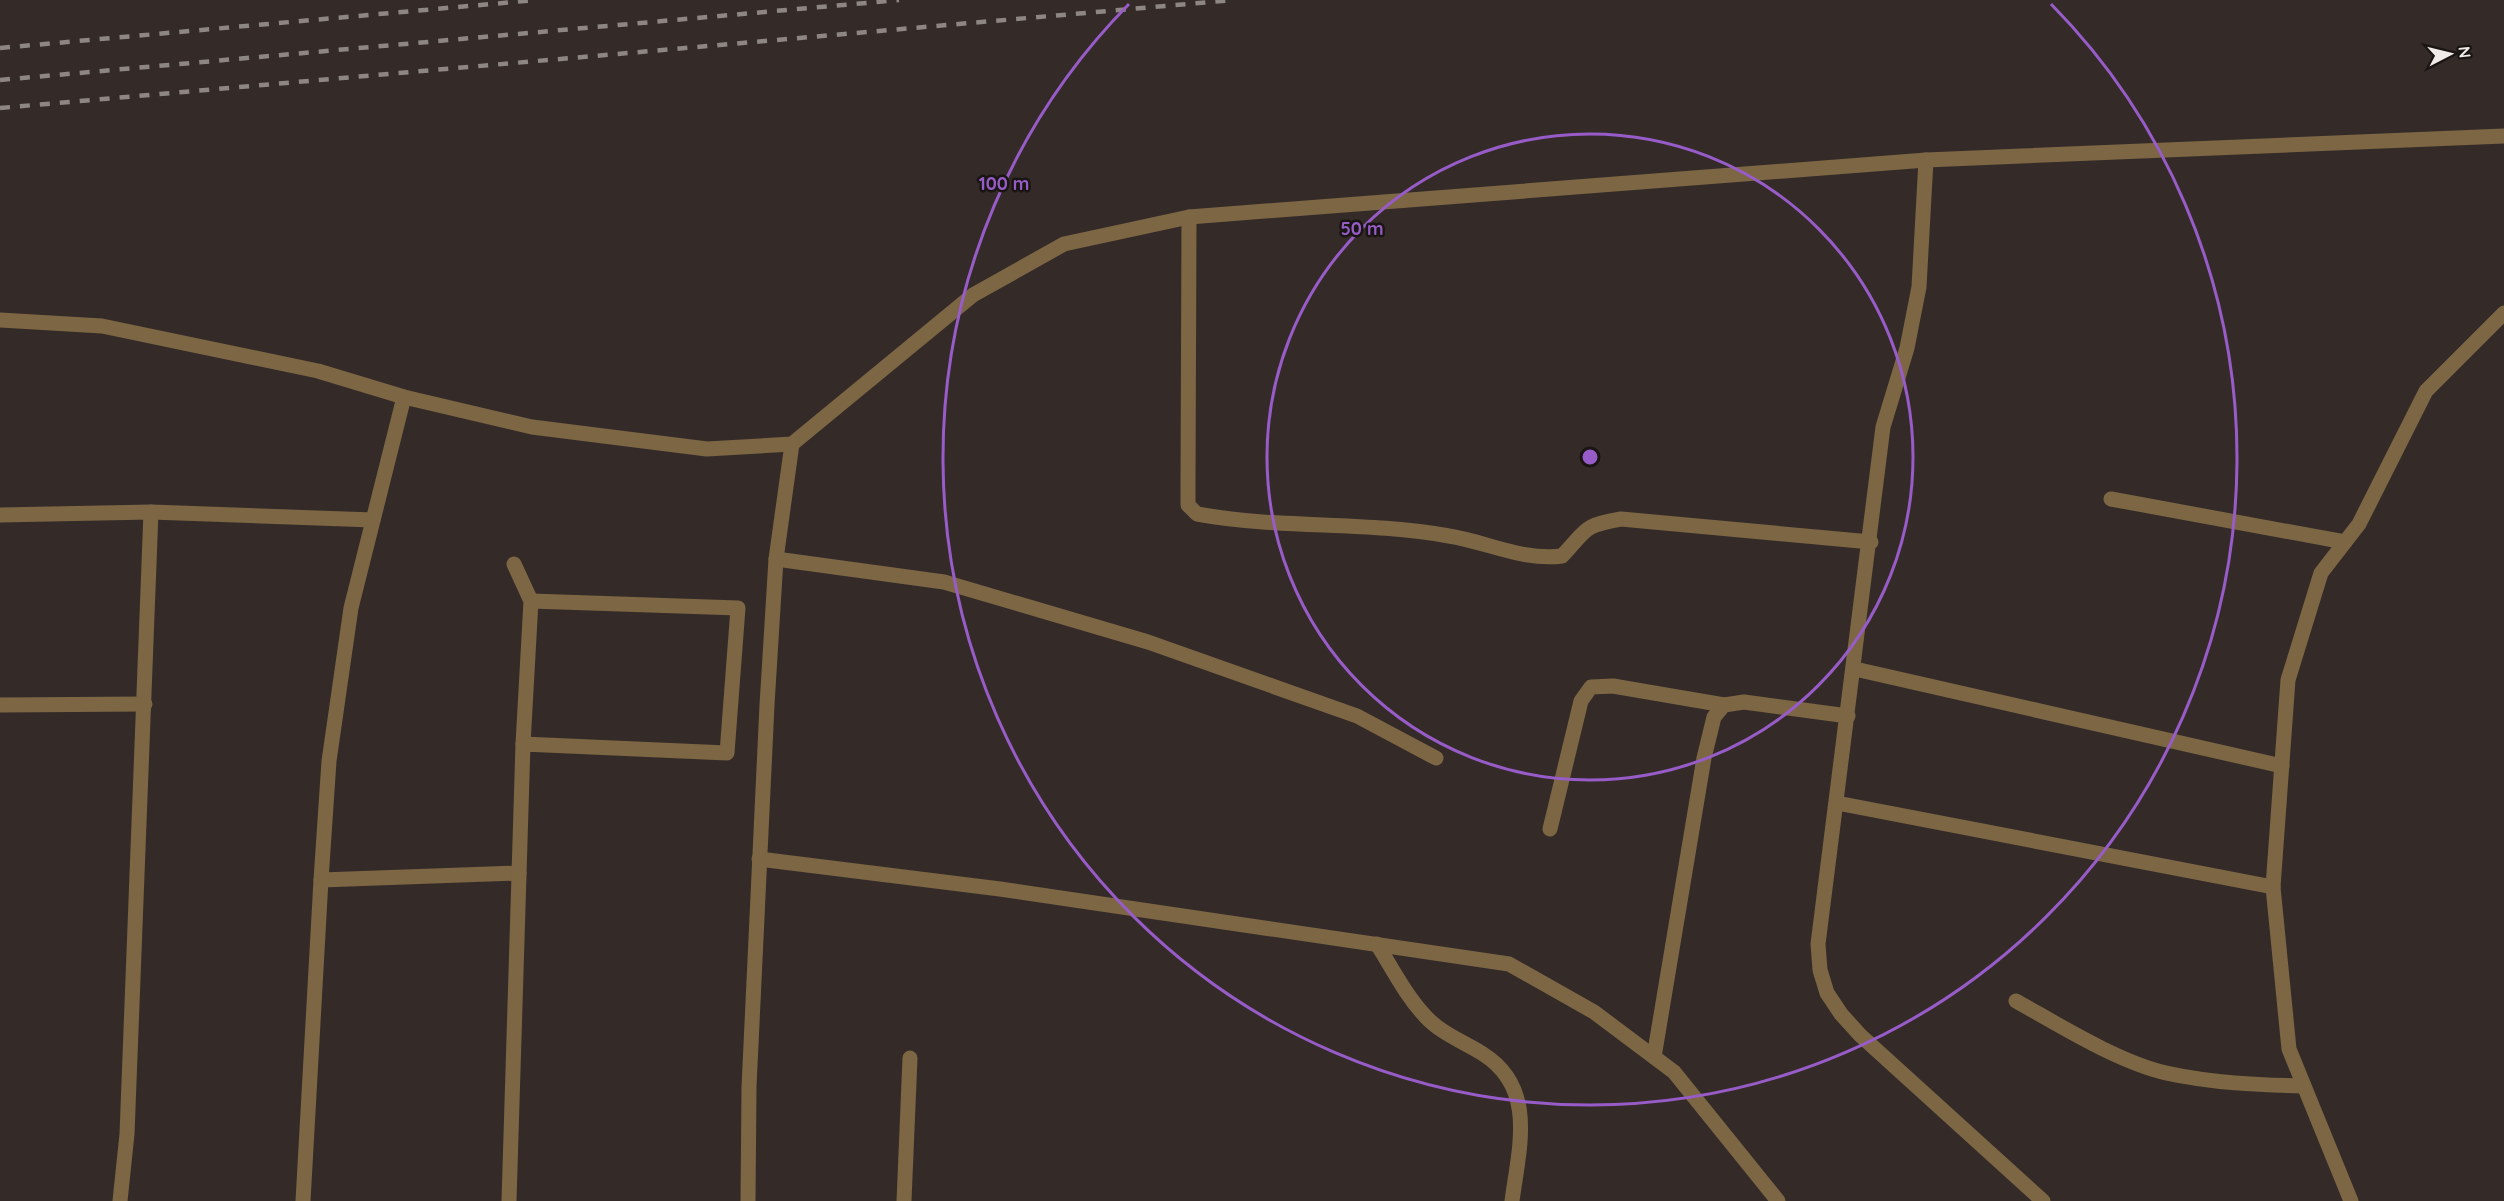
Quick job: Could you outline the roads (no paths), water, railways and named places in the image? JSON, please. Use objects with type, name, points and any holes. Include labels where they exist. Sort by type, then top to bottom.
[{"type":"street","points":[[0,320],[102,326],[318,371],[404,397],[532,427],[707,449],[792,444],[983,289],[1064,244],[1189,218],[1926,160],[2504,136]]},
{"type":"street","points":[[1926,160],[1919,287],[1907,348],[1883,428],[1871,542],[1818,944],[1820,970],[1827,993],[1841,1014],[1860,1035],[2043,1201]]},
{"type":"street","points":[[1189,218],[1188,505],[1197,514],[1450,536],[1529,556],[1548,558],[1562,556],[1582,531],[1596,524],[1621,519],[1871,542]]},
{"type":"street","points":[[2351,1201],[2289,1048],[2273,887],[2288,680],[2321,573],[2359,524],[2426,391],[2504,313]]},
{"type":"street","points":[[303,1201],[329,761],[351,608],[404,397]]},
{"type":"street","points":[[748,1201],[759,859],[776,559],[792,444]]},
{"type":"street","points":[[2111,499],[2345,542]]},
{"type":"street","points":[[0,515],[151,512],[373,520]]},
{"type":"street","points":[[120,1201],[127,1134],[151,512]]},
{"type":"street","points":[[776,559],[944,582],[1137,639],[1357,716],[1436,758]]},
{"type":"street","points":[[509,1201],[523,744],[531,601],[514,564]]},
{"type":"street","points":[[523,744],[727,753],[738,608],[531,601]]},
{"type":"street","points":[[1854,669],[2282,766]]},
{"type":"street","points":[[1550,829],[1581,701],[1591,687],[1613,686],[1724,705],[1744,702],[1848,716]]},
{"type":"street","points":[[0,705],[145,704]]},
{"type":"street","points":[[1654,1057],[1704,758],[1714,717],[1724,705]]},
{"type":"street","points":[[1837,803],[2273,887]]},
{"type":"street","points":[[759,859],[1000,889],[1509,963],[1594,1012],[1674,1072],[1778,1201]]},
{"type":"street","points":[[321,880],[519,873]]},
{"type":"street","points":[[1377,944],[1426,1017],[1453,1038],[1500,1065],[1511,1079],[1518,1100],[1521,1128],[1512,1201]]},
{"type":"street","points":[[2016,1001],[2096,1045],[2164,1072],[2233,1084],[2304,1086]]},
{"type":"street","points":[[904,1201],[910,1058]]},
{"type":"railway","points":[[0,48],[536,0]]},
{"type":"railway","points":[[0,80],[899,0]]},
{"type":"railway","points":[[0,108],[1233,0]]}]
